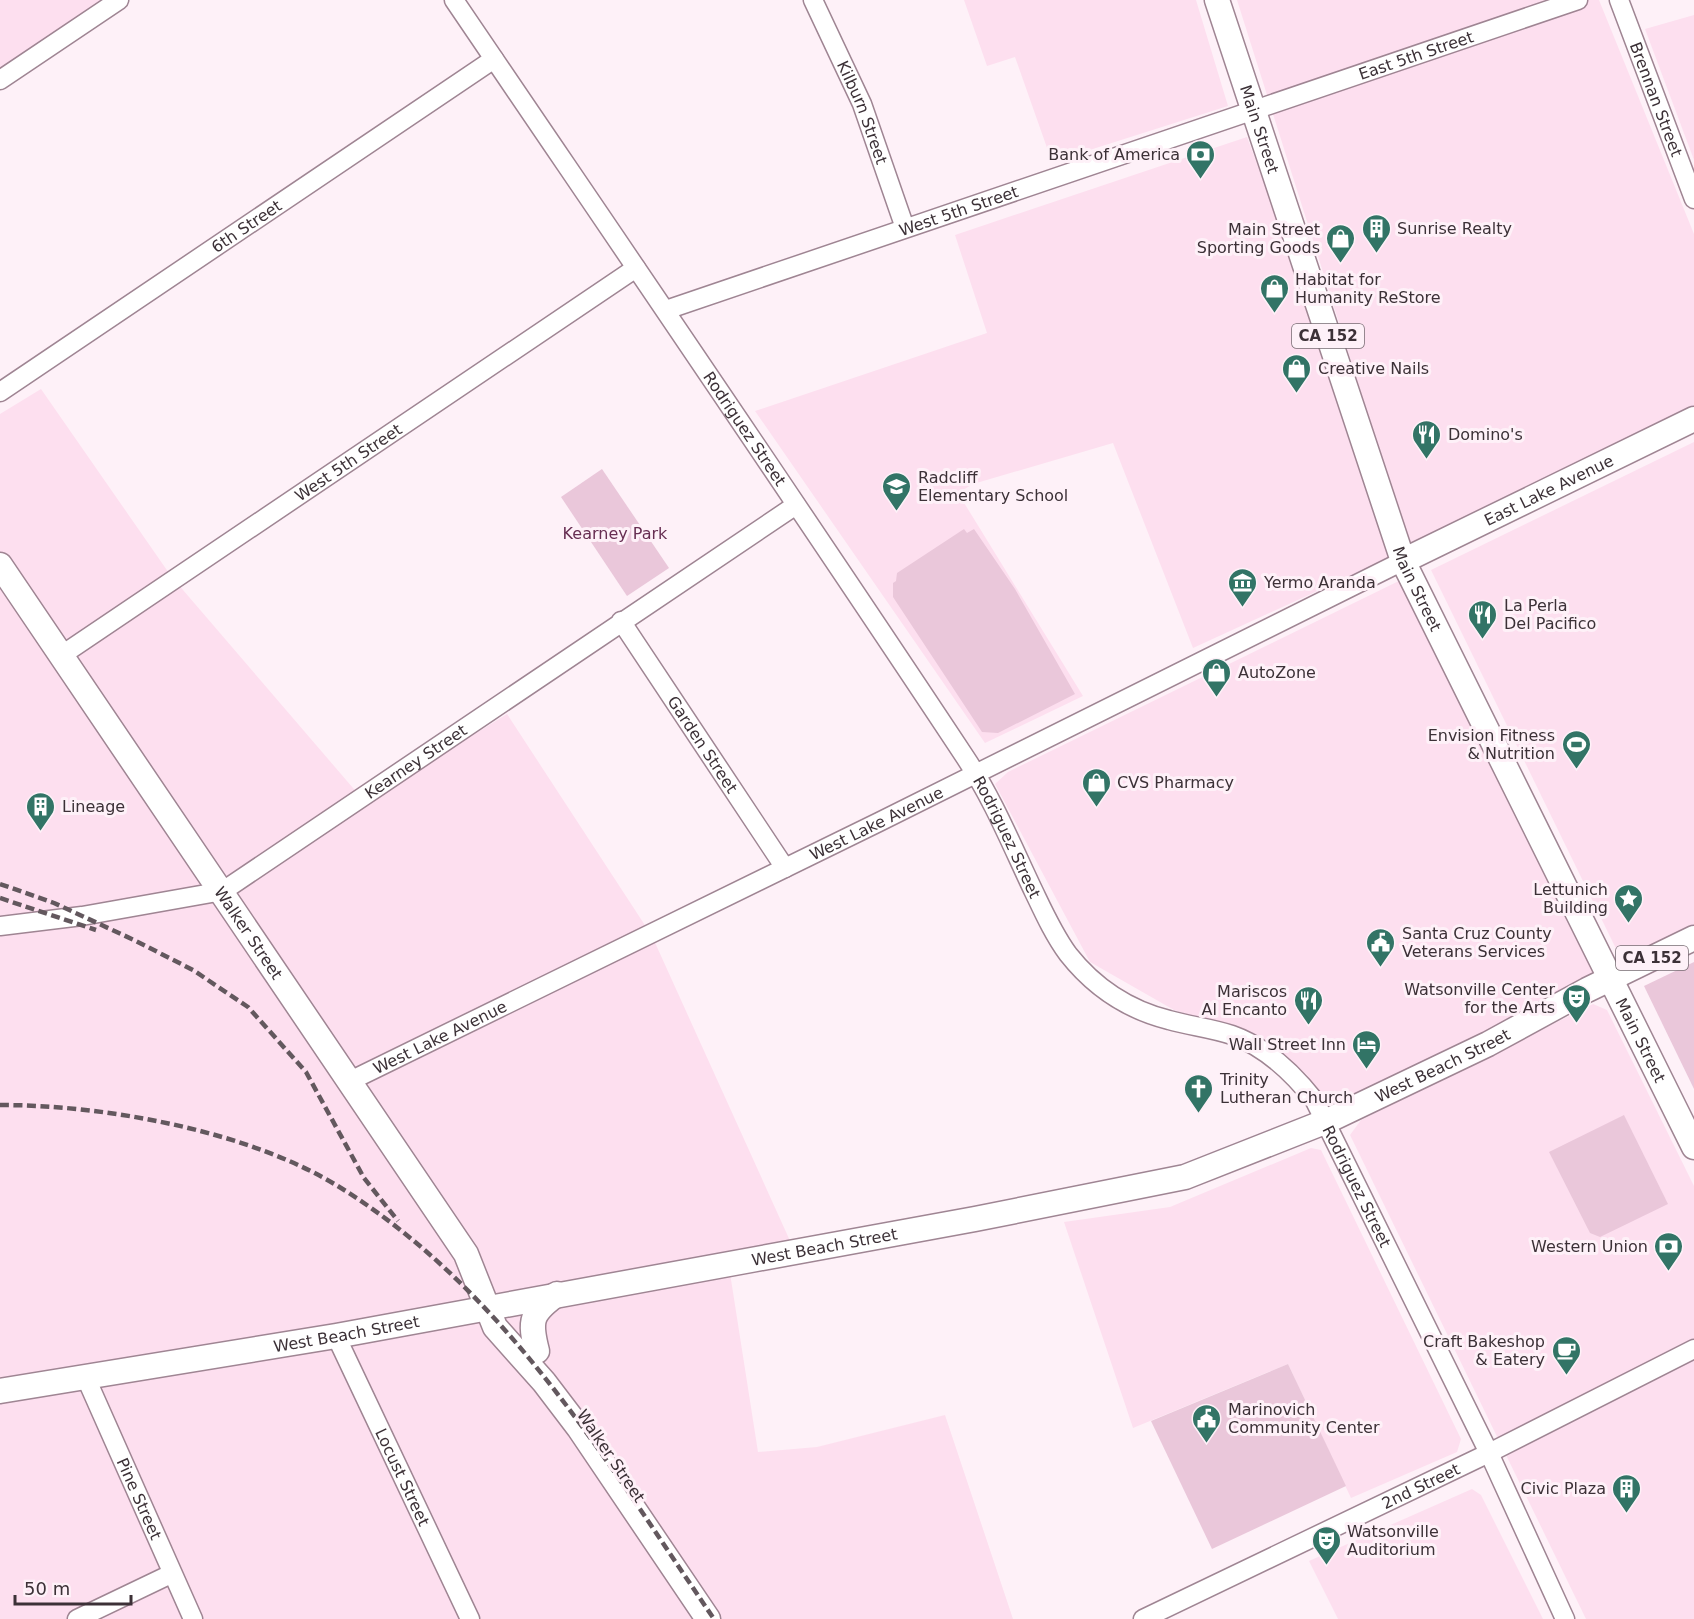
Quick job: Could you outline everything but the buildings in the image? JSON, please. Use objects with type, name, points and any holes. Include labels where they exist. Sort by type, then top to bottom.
[{"type":"main road","name":"Main Street","points":[[1217,0],[1403,561],[1694,1147]]},
{"type":"main road","name":"East Lake Avenue","points":[[1403,561],[1694,418]]},
{"type":"main road","name":"Walker Street","points":[[0,565],[223,891],[306,1021],[350,1081],[466,1254],[485,1308],[495,1327],[544,1382],[579,1428],[708,1619]]},
{"type":"main road","name":"CA 152","points":[[1611,978],[1694,938]]},
{"type":"main road","name":"West Beach Street","points":[[0,1391],[336,1336],[1161,1183],[1205,1170],[1327,1121],[1488,1044],[1611,978]]},
{"type":"main road","points":[[537,1351],[533,1319],[537,1308],[556,1294]]},
{"type":"main road","name":"Walker Street","points":[[485,1308],[511,1323],[537,1351],[722,1619]]},
{"type":"street","points":[[0,80],[119,0]]},
{"type":"street","name":"Rodriguez Street","points":[[454,0],[666,310],[975,773],[1055,934],[1087,975],[1113,997],[1138,1010],[1168,1020],[1234,1036],[1256,1047],[1301,1083],[1327,1121],[1489,1453],[1565,1619]]},
{"type":"street","name":"Kilburn Street","points":[[813,0],[862,104],[905,228]]},
{"type":"street","name":"East 5th Street","points":[[1253,111],[1578,0]]},
{"type":"street","name":"Brennan Street","points":[[1619,0],[1694,199]]},
{"type":"street","name":"6th Street","points":[[0,392],[494,59]]},
{"type":"street","name":"West 5th Street","points":[[666,310],[1253,111]]},
{"type":"street","name":"West 5th Street","points":[[62,655],[636,268]]},
{"type":"street","name":"Kearney Street","points":[[0,926],[82,916],[223,891],[795,505]]},
{"type":"street","name":"West Lake Avenue","points":[[350,1081],[1403,561]]},
{"type":"street","name":"Garden Street","points":[[621,621],[785,868]]},
{"type":"street","name":"Locust Street","points":[[336,1336],[470,1619]]},
{"type":"street","name":"2nd Street","points":[[1143,1619],[1489,1453],[1694,1349]]},
{"type":"street","name":"Pine Street","points":[[86,1378],[171,1574],[193,1619]]},
{"type":"street","points":[[77,1619],[171,1574]]},
{"type":"shaded area","points":[[0,0],[119,0],[0,81]]},
{"type":"shaded area","points":[[964,0],[1196,0],[1228,106],[1052,162],[1015,57],[987,66]]},
{"type":"shaded area","points":[[1237,0],[1599,0],[1694,234],[1694,408],[1413,557]]},
{"type":"shaded area","points":[[1694,15],[1694,160],[1645,29]]},
{"type":"shaded area","points":[[1247,137],[1318,327],[1396,555],[1193,648],[1113,443],[973,484],[958,493],[1083,696],[985,743],[755,411],[987,333],[955,235]]},
{"type":"shaded area","points":[[41,389],[171,576],[365,802],[507,714],[652,936],[791,1243],[727,1254],[758,1452],[817,1447],[945,1415],[1013,1619],[0,1619],[0,414]]},
{"type":"shaded area","points":[[1694,442],[1694,926],[1622,961],[1431,570]]},
{"type":"shaded area","points":[[1405,578],[1605,978],[1334,1116],[1307,1075],[1264,1039],[1174,1010],[1090,962],[995,784],[1008,772]]},
{"type":"shaded area","points":[[1593,1004],[1607,1010],[1694,1186],[1694,1619],[1586,1619],[1350,1135],[1361,1120]]},
{"type":"shaded area","points":[[1311,1148],[1321,1150],[1461,1439],[1457,1452],[1351,1498],[1288,1364],[1133,1428],[1064,1222],[1170,1207]]},
{"type":"shaded area","points":[[1472,1489],[1481,1495],[1543,1619],[1338,1619],[1309,1561]]},
{"type":"green space","name":"Kearney Park","points":[[602,469],[669,568],[627,596],[561,497]]},
{"type":"green space","points":[[964,529],[967,533],[974,529],[1015,589],[1075,694],[998,733],[982,732],[893,597],[893,583],[896,581],[897,573]]},
{"type":"green space","points":[[1694,962],[1694,1089],[1644,986]]},
{"type":"green space","points":[[1624,1115],[1668,1204],[1600,1237],[1590,1233],[1549,1152]]},
{"type":"green space","points":[[1288,1364],[1346,1486],[1212,1549],[1151,1421]]},
{"type":"railway","points":[[0,884],[54,903],[134,940],[193,970],[248,1007],[306,1072],[364,1178],[398,1221]]},
{"type":"railway","points":[[0,898],[96,930]]},
{"type":"railway","points":[[0,1105],[41,1106],[130,1116],[221,1137],[305,1168],[341,1188],[400,1230],[454,1277],[503,1328],[549,1383],[634,1500],[714,1619]]},
{"type":"place","name":"Bank of America","points":[[1201,180]]},
{"type":"place","name":"Sunrise Realty","points":[[1376,254]]},
{"type":"place","name":"Main Street Sporting Goods","points":[[1341,264]]},
{"type":"place","name":"Habitat for Humanity ReStore","points":[[1274,314]]},
{"type":"place","name":"Creative Nails","points":[[1297,394]]},
{"type":"place","name":"Domino's","points":[[1427,460]]},
{"type":"place","name":"Radcliff Elementary School","points":[[897,512]]},
{"type":"place","name":"Yermo Aranda","points":[[1243,608]]},
{"type":"place","name":"La Perla Del Pacifico","points":[[1483,640]]},
{"type":"place","name":"AutoZone","points":[[1217,698]]},
{"type":"place","name":"Envision Fitness & Nutrition","points":[[1576,770]]},
{"type":"place","name":"CVS Pharmacy","points":[[1096,808]]},
{"type":"place","name":"Lineage","points":[[41,832]]},
{"type":"place","name":"Lettunich Building","points":[[1629,924]]},
{"type":"place","name":"Santa Cruz County Veterans Services","points":[[1381,968]]},
{"type":"place","name":"Watsonville Center for the Arts","points":[[1576,1024]]},
{"type":"place","name":"Mariscos Al Encanto","points":[[1308,1026]]},
{"type":"place","name":"Wall Street Inn","points":[[1367,1070]]},
{"type":"place","name":"Trinity Lutheran Church","points":[[1199,1114]]},
{"type":"place","name":"Western Union","points":[[1669,1272]]},
{"type":"place","name":"Craft Bakeshop & Eatery","points":[[1566,1376]]},
{"type":"place","name":"Marinovich Community Center","points":[[1207,1444]]},
{"type":"place","name":"Civic Plaza","points":[[1627,1514]]},
{"type":"place","name":"Watsonville Auditorium","points":[[1326,1566]]}]
